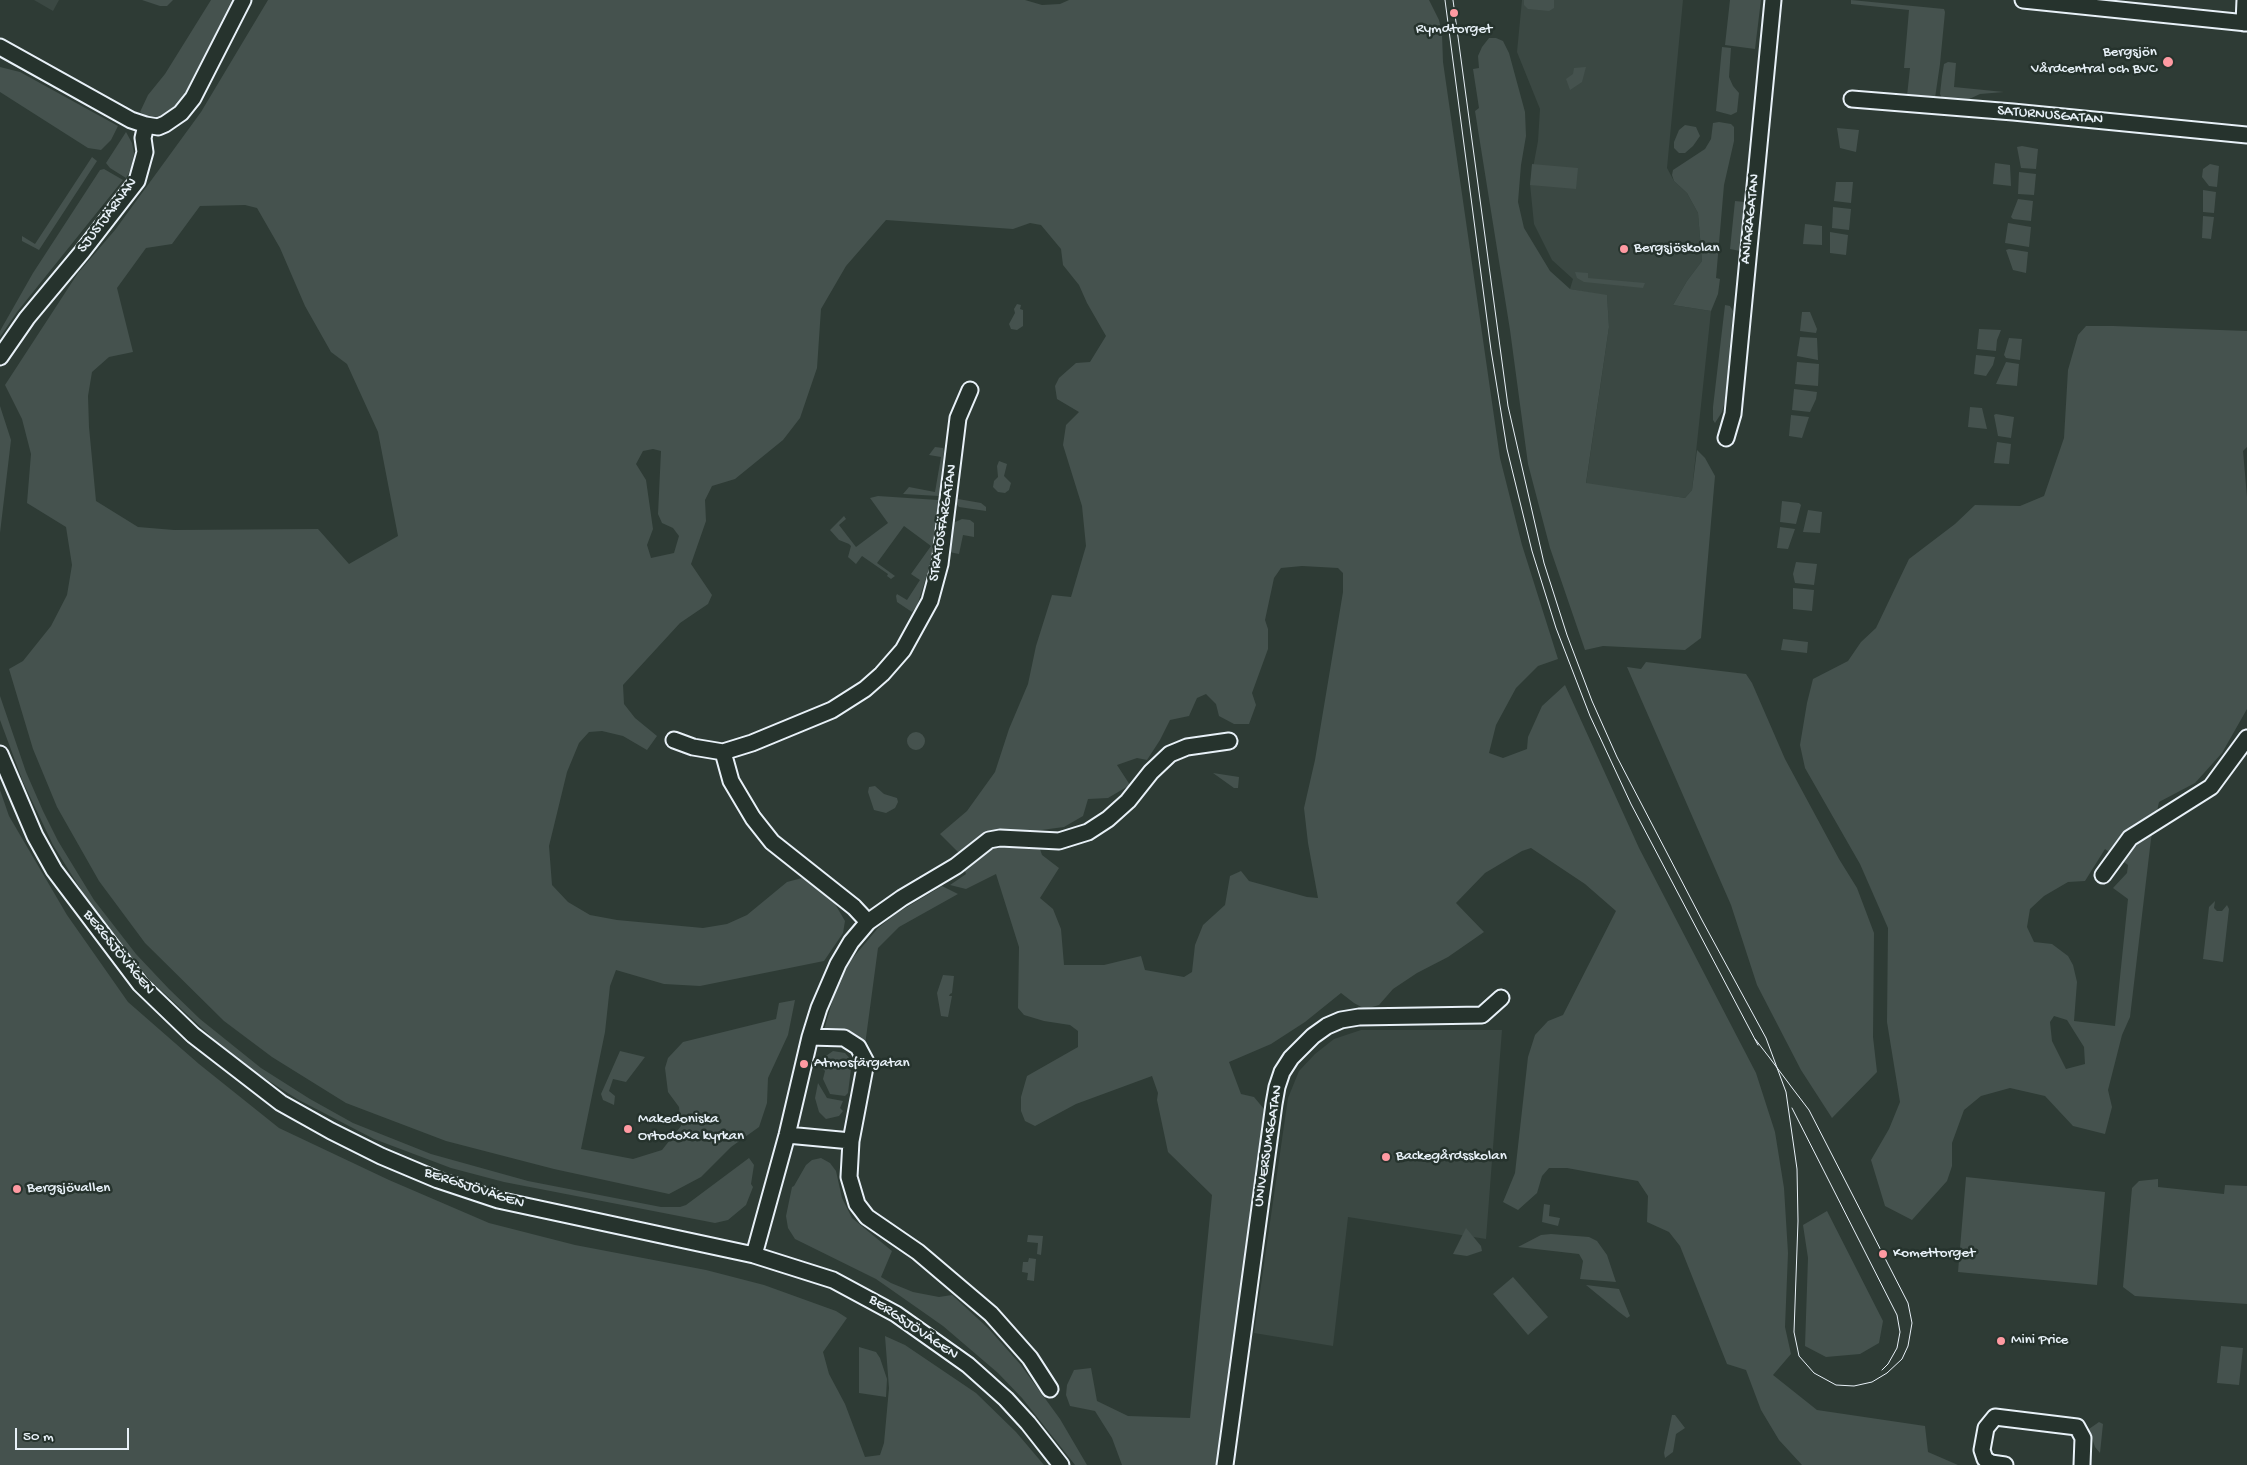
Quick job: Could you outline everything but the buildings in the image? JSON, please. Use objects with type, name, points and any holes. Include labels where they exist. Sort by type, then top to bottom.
[{"type":"street","points":[[0,47],[131,120],[146,125],[158,126],[181,113],[193,98],[243,0]]},
{"type":"street","name":"ANIARAGATAN","points":[[1726,438],[1733,414],[1773,0]]},
{"type":"street","points":[[2022,0],[2246,23],[2245,0]]},
{"type":"street","name":"SATURNUSGATAN","points":[[1852,99],[2013,112],[2247,135]]},
{"type":"street","name":"SJUSTJÄRNAN","points":[[0,357],[27,318],[82,252],[137,181],[145,152],[143,138],[146,125]]},
{"type":"street","name":"STRATOSFÄRGATAN","points":[[674,740],[692,747],[723,752],[752,743],[832,710],[865,690],[903,650],[930,601],[940,564],[958,418],[970,390]]},
{"type":"street","points":[[2103,875],[2130,838],[2211,787],[2247,738]]},
{"type":"street","points":[[754,1255],[787,1135],[810,1037],[826,990],[838,964],[868,922],[902,898],[956,866],[989,840],[1000,838],[1059,841],[1088,832],[1108,820],[1128,801],[1151,772],[1170,754],[1187,747],[1229,741]]},
{"type":"street","points":[[723,752],[731,781],[753,818],[772,842],[854,907],[868,922]]},
{"type":"street","name":"BERGSJÖVÄGEN","points":[[0,754],[35,836],[54,870],[140,984],[193,1035],[281,1103],[381,1156],[438,1180],[498,1200],[754,1255],[833,1280],[896,1314],[968,1365],[1006,1399],[1028,1423],[1060,1465]]},
{"type":"street","name":"UNIVERSUMSGATAN","points":[[1225,1465],[1274,1104],[1282,1072],[1292,1058],[1313,1036],[1341,1020],[1359,1017],[1482,1015],[1501,998]]},
{"type":"street","points":[[810,1037],[844,1038],[858,1047],[866,1062],[851,1141],[849,1177],[857,1204],[867,1217],[918,1252],[991,1314],[1030,1358],[1050,1389]]},
{"type":"street","points":[[787,1135],[851,1141]]},
{"type":"street","points":[[2005,1465],[1991,1463],[1985,1458],[1982,1450],[1986,1428],[1995,1417],[2077,1427],[2083,1438],[2082,1465]]},
{"type":"shaded area","points":[[34,0],[59,0],[53,11]]},
{"type":"shaded area","points":[[142,0],[173,0],[167,6],[160,6]]},
{"type":"shaded area","points":[[211,0],[232,0],[180,102],[168,112],[157,117],[140,112],[148,95],[165,74]]},
{"type":"shaded area","points":[[268,0],[1025,0],[1042,5],[1060,4],[1069,0],[1429,0],[1439,20],[1442,34],[1443,62],[1500,458],[1522,545],[1558,659],[1538,666],[1516,688],[1496,725],[1489,753],[1503,758],[1527,749],[1528,737],[1542,706],[1565,685],[1639,848],[1756,1073],[1775,1132],[1784,1188],[1788,1253],[1785,1327],[1791,1354],[1773,1375],[1817,1410],[1925,1426],[1928,1452],[1958,1465],[1802,1465],[1779,1440],[1761,1410],[1746,1370],[1727,1364],[1680,1246],[1669,1232],[1647,1222],[1648,1196],[1638,1181],[1567,1168],[1549,1168],[1542,1176],[1537,1193],[1518,1210],[1503,1202],[1515,1173],[1528,1057],[1535,1035],[1548,1021],[1563,1015],[1616,911],[1585,884],[1531,848],[1522,851],[1485,873],[1456,903],[1484,932],[1448,957],[1417,973],[1393,989],[1379,1005],[1365,1009],[1341,993],[1305,1022],[1271,1044],[1229,1062],[1241,1094],[1254,1097],[1264,1109],[1217,1465],[1122,1465],[1112,1438],[1095,1411],[1070,1406],[1066,1395],[1067,1385],[1074,1370],[1091,1368],[1097,1401],[1128,1416],[1190,1418],[1212,1195],[1168,1152],[1157,1100],[1158,1093],[1152,1076],[1076,1104],[1035,1126],[1025,1121],[1021,1111],[1021,1097],[1027,1076],[1078,1047],[1078,1031],[1070,1025],[1044,1021],[1024,1015],[1018,1008],[1019,947],[996,874],[966,889],[950,885],[966,874],[958,852],[940,834],[967,811],[995,772],[1009,729],[1028,684],[1036,646],[1052,595],[1071,597],[1086,546],[1082,506],[1063,445],[1066,425],[1079,412],[1057,399],[1055,386],[1059,378],[1076,363],[1090,362],[1106,336],[1079,285],[1063,265],[1061,249],[1041,225],[1030,223],[1013,229],[886,220],[846,266],[821,309],[817,368],[800,418],[783,440],[735,479],[712,486],[705,500],[706,521],[691,564],[712,595],[708,604],[680,623],[623,685],[624,704],[635,718],[657,736],[647,750],[623,736],[602,731],[589,732],[579,743],[567,772],[549,846],[552,885],[568,902],[590,915],[617,920],[703,928],[727,924],[747,915],[787,882],[802,878],[815,885],[835,904],[845,921],[843,933],[824,961],[700,986],[664,984],[616,970],[610,986],[605,1032],[581,1149],[633,1159],[662,1150],[681,1126],[679,1107],[668,1092],[665,1068],[668,1058],[683,1042],[776,1019],[779,1003],[795,1000],[788,1035],[768,1078],[767,1103],[759,1127],[731,1147],[701,1177],[669,1194],[554,1169],[446,1141],[346,1103],[272,1057],[224,1021],[145,943],[99,881],[57,807],[33,749],[9,669],[23,661],[51,626],[67,595],[72,565],[66,527],[27,503],[31,454],[22,419],[5,385],[78,273],[115,230],[201,112]],"holes":[[[245,205],[257,208],[280,248],[305,306],[331,352],[347,364],[378,432],[398,536],[349,564],[318,529],[174,530],[138,527],[96,501],[88,396],[92,372],[109,357],[133,352],[117,288],[146,248],[172,244],[200,206]],[[653,449],[661,451],[658,514],[662,523],[673,528],[679,536],[674,553],[651,558],[647,545],[653,529],[646,480],[636,464],[643,451]],[[1302,566],[1338,568],[1343,573],[1343,592],[1315,760],[1304,808],[1318,898],[1307,897],[1249,881],[1241,871],[1230,876],[1225,905],[1203,925],[1195,945],[1192,972],[1184,977],[1145,970],[1141,956],[1104,965],[1064,965],[1061,929],[1053,909],[1040,898],[1059,868],[1042,855],[1034,831],[1064,827],[1083,816],[1088,799],[1108,798],[1130,785],[1117,765],[1137,758],[1147,760],[1170,720],[1189,716],[1197,698],[1206,694],[1216,704],[1219,716],[1234,724],[1249,724],[1256,705],[1252,693],[1268,649],[1268,629],[1265,620],[1274,578],[1281,568]]]},
{"type":"shaded area","name":"Bergsjöskolan","points":[[1522,0],[1683,0],[1667,168],[1674,181],[1687,193],[1698,213],[1702,261],[1687,281],[1673,305],[1711,311],[1692,490],[1685,498],[1586,484],[1609,327],[1607,296],[1570,289],[1573,279],[1552,260],[1534,224],[1530,184],[1538,141],[1540,109],[1517,52]]},
{"type":"shaded area","points":[[1524,0],[1554,0],[1554,8],[1549,11],[1528,9],[1524,5]]},
{"type":"shaded area","points":[[1730,0],[1761,0],[1755,49],[1725,45]]},
{"type":"shaded area","points":[[1851,0],[1944,9],[1940,64],[1935,98],[1907,96],[1910,68],[1904,68],[1909,10],[1851,4]]},
{"type":"shaded area","points":[[1489,38],[1503,41],[1509,53],[1525,112],[1526,136],[1518,202],[1524,228],[1550,271],[1570,289],[1607,295],[1609,327],[1586,483],[1685,498],[1692,490],[1697,450],[1705,458],[1715,476],[1701,638],[1685,650],[1603,646],[1585,650],[1550,548],[1528,464],[1510,330],[1475,111],[1479,108],[1473,69],[1479,68],[1478,56]]},
{"type":"shaded area","points":[[1722,47],[1731,48],[1729,77],[1739,93],[1737,112],[1731,115],[1716,111]]},
{"type":"shaded area","points":[[1948,62],[1956,63],[1954,87],[2004,92],[1980,94],[1963,102],[1943,100],[1940,94],[1942,76],[1944,64]]},
{"type":"shaded area","points":[[0,67],[20,72],[118,126],[111,140],[101,150],[88,148],[0,92]]},
{"type":"shaded area","points":[[1586,67],[1582,82],[1570,90],[1566,79],[1573,74],[1574,68]]},
{"type":"shaded area","points":[[1713,123],[1731,124],[1734,127],[1734,141],[1724,185],[1716,278],[1720,279],[1718,294],[1711,311],[1673,305],[1687,281],[1702,261],[1698,213],[1687,193],[1674,181],[1672,175],[1673,170],[1705,149],[1711,139]]},
{"type":"shaded area","points":[[1685,125],[1696,127],[1700,136],[1685,153],[1679,153],[1674,148],[1674,142],[1679,130]]},
{"type":"shaded area","points":[[1837,128],[1859,130],[1856,152],[1840,148]]},
{"type":"shaded area","points":[[126,132],[132,143],[134,153],[131,169],[126,178],[110,168],[106,163]]},
{"type":"shaded area","points":[[2017,147],[2038,149],[2036,169],[2021,168]]},
{"type":"shaded area","points":[[92,157],[97,161],[39,250],[22,241],[22,236],[35,244]]},
{"type":"shaded area","points":[[1995,163],[2010,165],[2011,186],[1993,184]]},
{"type":"shaded area","points":[[1532,164],[1578,168],[1576,189],[1530,185]]},
{"type":"shaded area","points":[[2210,164],[2219,166],[2217,187],[2209,186],[2202,177],[2203,169]]},
{"type":"shaded area","points":[[104,169],[123,180],[17,312],[0,337],[0,331],[33,273],[100,170]]},
{"type":"shaded area","points":[[2019,172],[2036,174],[2034,195],[2018,194]]},
{"type":"shaded area","points":[[1836,182],[1853,182],[1851,203],[1834,201]]},
{"type":"shaded area","points":[[2203,190],[2216,192],[2214,213],[2203,212]]},
{"type":"shaded area","points":[[2018,199],[2033,201],[2031,221],[2013,219],[2011,217]]},
{"type":"shaded area","points":[[1735,201],[1745,202],[1740,251],[1730,249]]},
{"type":"shaded area","points":[[1833,207],[1851,209],[1849,230],[1832,228]]},
{"type":"shaded area","points":[[2203,216],[2214,217],[2211,239],[2202,238]]},
{"type":"shaded area","points":[[2008,223],[2031,227],[2029,247],[2005,243]]},
{"type":"shaded area","points":[[1805,224],[1822,226],[1822,245],[1803,244]]},
{"type":"shaded area","points":[[1830,232],[1848,235],[1846,255],[1830,253]]},
{"type":"shaded area","points":[[2006,250],[2028,252],[2026,273],[2013,270]]},
{"type":"shaded area","points":[[1575,272],[1588,273],[1588,278],[1645,283],[1643,288],[1584,282],[1577,278]]},
{"type":"shaded area","points":[[1017,304],[1021,305],[1020,309],[1023,310],[1023,326],[1017,330],[1011,329],[1009,324]]},
{"type":"shaded area","points":[[1725,305],[1730,306],[1733,311],[1725,401],[1722,412],[1715,423],[1713,420],[1713,407]]},
{"type":"shaded area","points":[[1802,312],[1810,312],[1817,329],[1816,333],[1800,331]]},
{"type":"shaded area","points":[[2086,326],[2247,331],[2247,447],[2243,451],[2247,497],[2247,709],[2222,753],[2195,783],[2159,802],[2151,839],[2130,1017],[2122,1035],[2108,1090],[2112,1107],[2105,1134],[2073,1126],[2045,1096],[2010,1088],[1981,1096],[1964,1110],[1952,1143],[1952,1166],[1947,1181],[1912,1220],[1885,1206],[1871,1160],[1889,1129],[1900,1102],[1887,1022],[1888,928],[1860,864],[1805,768],[1800,745],[1807,703],[1813,679],[1848,661],[1861,642],[1876,628],[1909,559],[1955,524],[1975,505],[2020,506],[2044,496],[2064,438],[2068,370],[2078,335]],"holes":[[[2105,849],[2128,865],[2127,873],[2113,888],[2128,899],[2115,1026],[2074,1021],[2077,982],[2073,965],[2068,956],[2052,944],[2034,942],[2027,927],[2030,909],[2044,896],[2068,882],[2085,881]],[[2054,1016],[2067,1020],[2084,1047],[2085,1064],[2066,1069],[2052,1041],[2050,1022]]]},
{"type":"shaded area","points":[[1979,329],[2001,330],[1997,340],[1996,351],[1977,349]]},
{"type":"shaded area","points":[[1800,337],[1817,338],[1818,360],[1797,356]]},
{"type":"shaded area","points":[[2009,338],[2022,339],[2020,360],[2006,358],[2004,355]]},
{"type":"shaded area","points":[[1976,355],[1995,357],[1993,365],[1986,376],[1974,374]]},
{"type":"shaded area","points":[[1797,362],[1819,364],[1818,386],[1795,384]]},
{"type":"shaded area","points":[[2006,362],[2019,364],[2017,386],[1996,384]]},
{"type":"shaded area","points":[[1794,389],[1817,392],[1810,412],[1792,410]]},
{"type":"shaded area","points":[[0,406],[11,440],[0,533]]},
{"type":"shaded area","points":[[1970,407],[1982,408],[1987,429],[1968,427]]},
{"type":"shaded area","points":[[1791,415],[1809,417],[1802,438],[1789,436]]},
{"type":"shaded area","points":[[1994,415],[2014,417],[2011,438],[1998,436]]},
{"type":"shaded area","points":[[1997,442],[2011,444],[2009,464],[1994,463]]},
{"type":"shaded area","points":[[935,447],[943,448],[944,452],[939,496],[903,494],[909,487],[935,492],[941,457],[929,455]]},
{"type":"shaded area","points":[[999,461],[1007,464],[1004,476],[1011,483],[1009,490],[1005,493],[998,492],[993,487],[994,481],[998,477],[997,466]]},
{"type":"shaded area","points":[[878,496],[938,500],[934,546],[929,568],[917,606],[912,612],[897,602],[896,596],[897,594],[907,600],[920,580],[911,574],[931,546],[904,526],[877,563],[895,576],[891,579],[887,576],[888,574],[862,556],[856,564],[848,557],[851,546],[839,540],[830,530],[844,516],[846,519],[839,525],[856,547],[888,523],[870,498]]},
{"type":"shaded area","points":[[958,499],[981,503],[986,507],[986,511],[959,507],[954,501]]},
{"type":"shaded area","points":[[1782,501],[1799,503],[1801,505],[1796,524],[1780,522]]},
{"type":"shaded area","points":[[1808,510],[1822,512],[1820,533],[1803,532]]},
{"type":"shaded area","points":[[962,519],[970,520],[974,523],[974,537],[963,535],[959,554],[949,552],[953,523]]},
{"type":"shaded area","points":[[1780,527],[1795,529],[1788,549],[1777,548]]},
{"type":"shaded area","points":[[1796,562],[1817,564],[1814,585],[1795,583],[1793,574]]},
{"type":"shaded area","points":[[1793,588],[1814,590],[1812,611],[1793,609]]},
{"type":"shaded area","points":[[1783,639],[1808,642],[1807,653],[1781,650]]},
{"type":"shaded area","points":[[1646,662],[1746,674],[1752,683],[1785,759],[1839,859],[1857,888],[1874,933],[1873,1037],[1877,1072],[1832,1118],[1801,1070],[1757,985],[1731,905],[1627,667],[1641,669]]},
{"type":"shaded area","points":[[0,696],[26,772],[43,811],[58,841],[94,900],[136,954],[169,989],[200,1019],[261,1068],[353,1123],[431,1154],[528,1181],[661,1207],[680,1207],[686,1205],[749,1158],[754,1165],[751,1184],[753,1187],[746,1205],[728,1220],[715,1223],[504,1182],[451,1168],[374,1139],[297,1099],[255,1072],[217,1042],[150,980],[93,909],[53,845],[23,782],[0,720]]},
{"type":"shaded area","points":[[916,732],[922,735],[925,741],[922,747],[916,750],[910,747],[907,741],[910,735]]},
{"type":"shaded area","points":[[1213,773],[1239,777],[1238,788],[1234,788]]},
{"type":"shaded area","points":[[875,786],[884,794],[897,798],[898,802],[895,808],[886,813],[874,810],[868,792],[869,787]]},
{"type":"shaded area","points":[[0,790],[9,816],[67,915],[128,1002],[199,1064],[279,1128],[389,1180],[489,1223],[575,1245],[706,1270],[764,1285],[836,1311],[847,1318],[823,1352],[829,1374],[845,1404],[865,1457],[880,1455],[884,1443],[889,1388],[885,1336],[905,1345],[976,1393],[1016,1432],[1044,1465],[0,1465]]},
{"type":"shaded area","points":[[942,886],[958,894],[899,927],[878,948],[865,1045],[855,1035],[846,1031],[824,1030],[837,985],[851,960],[878,928],[897,913]]},
{"type":"shaded area","points":[[2215,901],[2214,908],[2217,911],[2222,911],[2227,905],[2229,909],[2223,962],[2203,959],[2209,907]]},
{"type":"shaded area","points":[[943,975],[954,976],[952,993],[949,996],[952,996],[948,1017],[941,1016],[937,993]]},
{"type":"shaded area","name":"Backegårdsskolan","points":[[1361,1030],[1502,1030],[1486,1239],[1348,1217],[1333,1346],[1254,1333],[1288,1098],[1299,1071],[1315,1054],[1334,1039]]},
{"type":"shaded area","points":[[620,1051],[645,1057],[626,1082],[613,1079],[609,1091],[615,1096],[614,1105],[603,1100],[601,1094]]},
{"type":"shaded area","points":[[833,1051],[845,1053],[852,1061],[848,1093],[845,1096],[830,1094],[823,1079],[825,1071],[820,1065],[823,1058]]},
{"type":"shaded area","points":[[818,1083],[827,1098],[843,1101],[840,1108],[843,1111],[839,1116],[826,1119],[819,1112],[815,1098]]},
{"type":"shaded area","points":[[821,1158],[830,1163],[836,1171],[842,1198],[852,1218],[892,1251],[881,1277],[913,1292],[939,1297],[952,1295],[988,1328],[1020,1364],[1060,1419],[1087,1465],[1075,1465],[1022,1398],[998,1373],[943,1326],[876,1279],[795,1239],[788,1228],[786,1216],[792,1187],[806,1165],[812,1160]]},
{"type":"shaded area","points":[[1966,1177],[2105,1192],[2097,1285],[1958,1272]]},
{"type":"shaded area","points":[[2158,1179],[2158,1187],[2224,1194],[2225,1185],[2247,1186],[2247,1304],[2135,1296],[2123,1287],[2132,1188],[2139,1181]]},
{"type":"shaded area","points":[[1544,1204],[1550,1205],[1549,1216],[1560,1218],[1558,1226],[1542,1222]]},
{"type":"shaded area","points":[[1827,1211],[1883,1321],[1879,1343],[1860,1354],[1826,1357],[1805,1346],[1808,1258],[1803,1225]]},
{"type":"shaded area","points":[[1466,1228],[1481,1246],[1482,1251],[1467,1256],[1453,1254]]},
{"type":"shaded area","points":[[1028,1235],[1043,1236],[1041,1255],[1037,1254],[1038,1243],[1027,1242]]},
{"type":"shaded area","points":[[1541,1235],[1589,1237],[1597,1241],[1607,1255],[1616,1282],[1580,1279],[1583,1261],[1579,1254],[1518,1247]]},
{"type":"shaded area","points":[[1029,1258],[1036,1259],[1034,1281],[1027,1280],[1028,1273],[1022,1272],[1023,1262],[1028,1262]]},
{"type":"shaded area","points":[[1513,1277],[1548,1317],[1528,1335],[1493,1294]]},
{"type":"shaded area","points":[[1586,1285],[1619,1289],[1630,1316],[1627,1318]]},
{"type":"shaded area","points":[[2221,1346],[2243,1348],[2239,1385],[2217,1383]]},
{"type":"shaded area","points":[[859,1347],[876,1352],[880,1358],[887,1379],[886,1397],[859,1393]]},
{"type":"shaded area","points":[[1672,1415],[1675,1415],[1685,1428],[1676,1434],[1673,1452],[1665,1458],[1664,1453]]},
{"type":"shaded area","points":[[2099,1422],[2103,1424],[2100,1453],[2095,1447],[2089,1429]]},
{"type":"tram line","points":[[1445,0],[1491,350],[1507,449],[1532,551],[1556,628],[1590,716],[1631,804],[1758,1045]]},
{"type":"tram line","points":[[1453,0],[1508,406],[1544,563],[1567,635],[1592,701],[1617,757],[1766,1038],[1786,1092],[1797,1169],[1798,1221],[1794,1332],[1799,1356],[1814,1373],[1836,1385],[1854,1386],[1872,1382],[1887,1373],[1902,1359],[1908,1346],[1912,1323],[1908,1303],[1809,1110],[1793,1089],[1769,1057],[1755,1039]]},
{"type":"tram line","points":[[1792,1108],[1897,1315],[1900,1332],[1897,1348],[1888,1364],[1882,1370]]},
{"type":"place","name":"Rymdtorget","points":[[1454,13]]},
{"type":"place","name":"Bergsjön Vårdcentral och BVC","points":[[2168,62]]},
{"type":"place","name":"Bergsjöskolan","points":[[1624,249]]},
{"type":"place","name":"Atmosfärgatan","points":[[804,1064]]},
{"type":"place","name":"Makedoniska Ortodoxa kyrkan","points":[[628,1129]]},
{"type":"place","name":"Backegårdsskolan","points":[[1386,1157]]},
{"type":"place","name":"Bergsjövallen","points":[[17,1189]]},
{"type":"place","name":"Komettorget","points":[[1883,1254]]},
{"type":"place","name":"Mini Price","points":[[2001,1341]]}]
